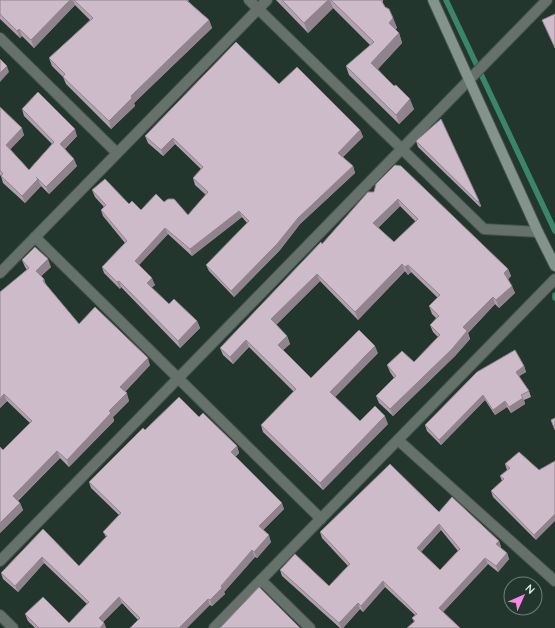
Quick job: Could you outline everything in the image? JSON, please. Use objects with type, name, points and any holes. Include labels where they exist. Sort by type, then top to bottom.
[{"type":"main road","points":[[433,0],[538,232],[555,266]]},
{"type":"street","points":[[249,0],[484,229],[538,232]]},
{"type":"street","points":[[0,273],[267,0]]},
{"type":"street","points":[[0,561],[547,0]]},
{"type":"street","points":[[0,38],[117,153]]},
{"type":"street","points":[[35,237],[321,519]]},
{"type":"street","points":[[214,628],[555,279]]},
{"type":"street","points":[[398,440],[555,581]]},
{"type":"street","points":[[261,580],[310,628]]},
{"type":"street","points":[[0,615],[13,628]]},
{"type":"building","points":[[0,0],[70,0],[31,40],[19,29],[17,31],[0,14]]},
{"type":"building","points":[[74,0],[186,0],[209,20],[131,96],[132,98],[109,121],[63,77],[65,74],[49,58],[93,18]]},
{"type":"building","points":[[282,0],[328,0],[304,23]]},
{"type":"building","points":[[331,0],[381,0],[385,7],[389,9],[393,18],[389,23],[399,33],[371,63],[394,86],[396,85],[410,99],[396,115],[346,66],[374,42]]},
{"type":"building","points":[[555,14],[555,48],[542,20]]},
{"type":"building","points":[[236,42],[279,84],[297,67],[360,130],[338,153],[353,166],[298,218],[277,244],[231,291],[206,265],[249,221],[239,211],[190,249],[165,228],[135,261],[152,278],[147,283],[169,304],[174,299],[197,321],[178,341],[119,281],[117,282],[102,267],[127,241],[101,210],[106,205],[92,190],[105,179],[129,204],[132,201],[141,210],[156,194],[164,202],[168,199],[174,199],[188,215],[208,192],[193,178],[203,167],[173,138],[161,150],[145,136]]},
{"type":"building","points":[[0,59],[7,66],[0,73]]},
{"type":"building","points":[[38,92],[75,129],[60,144],[74,159],[46,187],[38,179],[22,196],[1,176],[3,174],[0,170],[0,107],[22,128],[6,145],[29,170],[54,142],[22,109]]},
{"type":"building","points":[[441,119],[479,201],[478,202],[416,141]]},
{"type":"building","points":[[395,165],[401,166],[508,269],[504,273],[512,286],[496,300],[493,297],[463,327],[467,331],[452,349],[390,409],[376,396],[396,376],[387,365],[402,351],[414,362],[440,335],[430,325],[439,316],[429,306],[440,295],[408,265],[405,267],[402,264],[355,312],[317,274],[271,319],[287,336],[278,345],[311,378],[359,330],[375,346],[330,392],[360,421],[375,406],[385,416],[320,483],[261,425],[296,389],[246,340],[230,357],[220,348],[321,242],[322,244],[368,192],[374,192],[376,184]],"holes":[[[398,199],[418,219],[394,242],[373,223]]]},
{"type":"building","points":[[35,247],[48,259],[36,271],[79,324],[95,307],[148,358],[120,387],[127,393],[109,411],[111,413],[67,460],[57,451],[13,496],[20,503],[0,523],[0,447],[3,450],[32,421],[4,394],[0,399],[0,292],[29,268],[22,260]]},
{"type":"building","points":[[515,350],[524,366],[516,372],[529,391],[521,395],[523,398],[509,407],[505,401],[493,410],[483,395],[439,440],[425,425],[477,372]]},
{"type":"building","points":[[179,397],[199,417],[203,413],[237,446],[231,452],[282,503],[259,526],[269,535],[254,552],[252,550],[221,586],[222,588],[210,600],[208,599],[179,628],[130,628],[140,618],[119,597],[99,618],[104,623],[100,628],[39,628],[25,614],[43,597],[69,623],[89,602],[42,557],[15,586],[1,573],[43,529],[79,566],[107,536],[103,532],[121,513],[89,482],[143,428],[145,430]]},
{"type":"building","points":[[555,418],[555,430],[551,420]]},
{"type":"building","points":[[519,452],[539,470],[555,461],[555,514],[534,535],[491,491],[504,479],[500,476],[510,468],[505,464]]},
{"type":"building","points":[[390,464],[439,512],[452,497],[499,541],[496,544],[507,553],[496,566],[485,558],[439,608],[460,628],[407,628],[415,621],[412,618],[417,614],[383,581],[361,606],[358,603],[339,623],[280,570],[295,554],[329,586],[350,564],[320,532]],"holes":[[[439,524],[460,549],[440,570],[417,548]]]},
{"type":"building","points":[[259,587],[300,628],[220,628]]},
{"type":"waterway","points":[[446,0],[555,231]]}]
